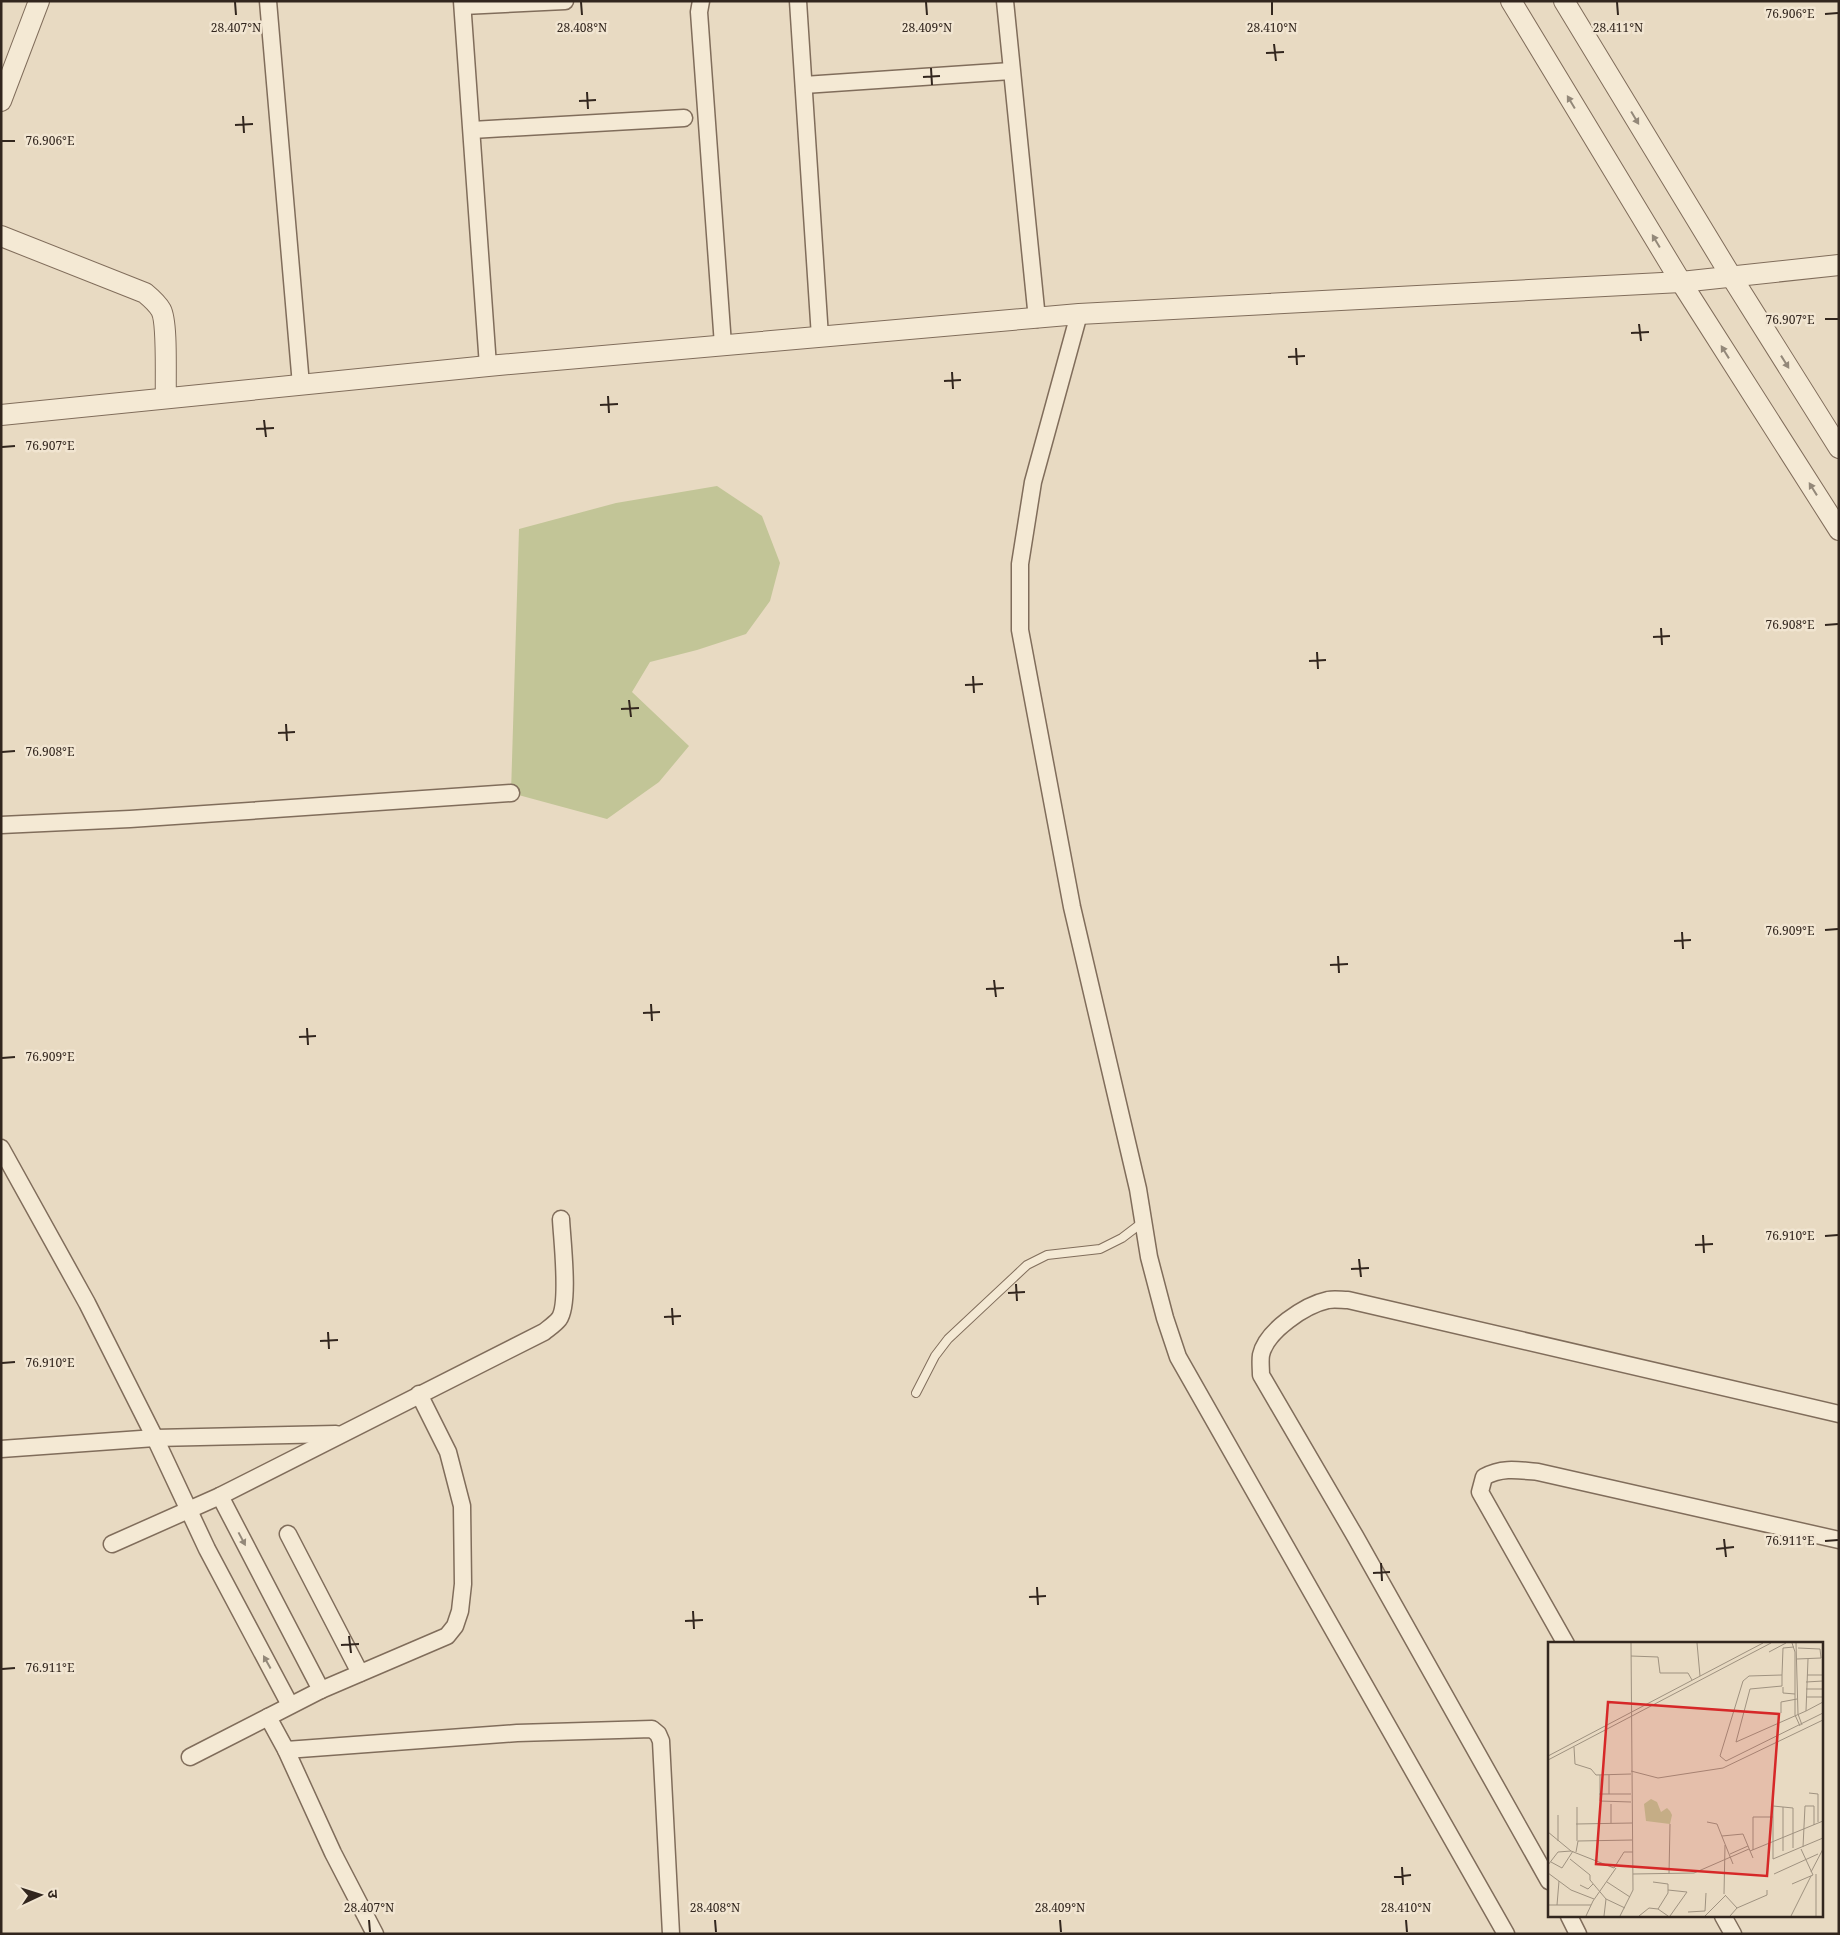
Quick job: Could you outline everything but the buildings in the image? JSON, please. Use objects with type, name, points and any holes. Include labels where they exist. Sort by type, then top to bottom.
[{"type":"street","points":[[1,101],[39,1]]},
{"type":"street","points":[[268,1],[302,385]]},
{"type":"street","points":[[488,366],[462,4],[565,1]]},
{"type":"street","points":[[701,1],[699,12],[723,345]]},
{"type":"street","points":[[798,1],[820,337]]},
{"type":"street","points":[[1004,1],[1037,319]]},
{"type":"street","points":[[1511,1],[1681,282],[1839,530]]},
{"type":"street","points":[[1564,1],[1731,276],[1839,448]]},
{"type":"street","points":[[804,84],[1011,71]]},
{"type":"street","points":[[472,130],[684,118]]},
{"type":"street","points":[[1,236],[145,293],[155,301],[162,311],[164,324],[166,398]]},
{"type":"street","points":[[1,416],[488,366],[1079,314],[1681,282],[1839,264]]},
{"type":"street","points":[[1079,314],[1033,482],[1020,564],[1020,630],[1072,907],[1138,1189],[1149,1257],[1165,1318],[1178,1357],[1506,1934]]},
{"type":"street","points":[[1,826],[112,821],[511,793]]},
{"type":"street","points":[[1,1148],[87,1304],[155,1438],[240,1614],[290,1705]]},
{"type":"street","points":[[112,1544],[220,1496],[544,1332],[560,1319],[564,1306],[565,1290],[561,1219]]},
{"type":"street","points":[[1548,1879],[1262,1375],[1261,1356],[1266,1344],[1278,1328],[1313,1305],[1330,1300],[1348,1300],[1839,1414]]},
{"type":"street","points":[[190,1757],[321,1690],[447,1636],[455,1626],[460,1611],[463,1584],[462,1506],[448,1452],[419,1394]]},
{"type":"street","points":[[1,1449],[155,1438],[340,1434]]},
{"type":"street","points":[[1565,1642],[1480,1492],[1484,1477],[1494,1471],[1510,1469],[1538,1472],[1839,1540]]},
{"type":"street","points":[[220,1496],[321,1690]]},
{"type":"street","points":[[288,1534],[360,1672]]},
{"type":"street","points":[[268,1716],[286,1750],[333,1852],[375,1934]]},
{"type":"street","points":[[286,1750],[517,1733],[652,1729],[658,1734],[661,1741],[671,1934]]},
{"type":"street","points":[[1569,1918],[1578,1934]]},
{"type":"street","points":[[1724,1918],[1733,1934]]},
{"type":"lane","points":[[916,1393],[935,1356],[948,1338],[1027,1265],[1046,1255],[1100,1249],[1111,1245],[1143,1222]]},
{"type":"green space","points":[[717,486],[762,516],[780,563],[770,601],[746,634],[697,650],[650,662],[632,692],[689,746],[659,782],[607,819],[511,793],[519,529],[616,503]]}]
